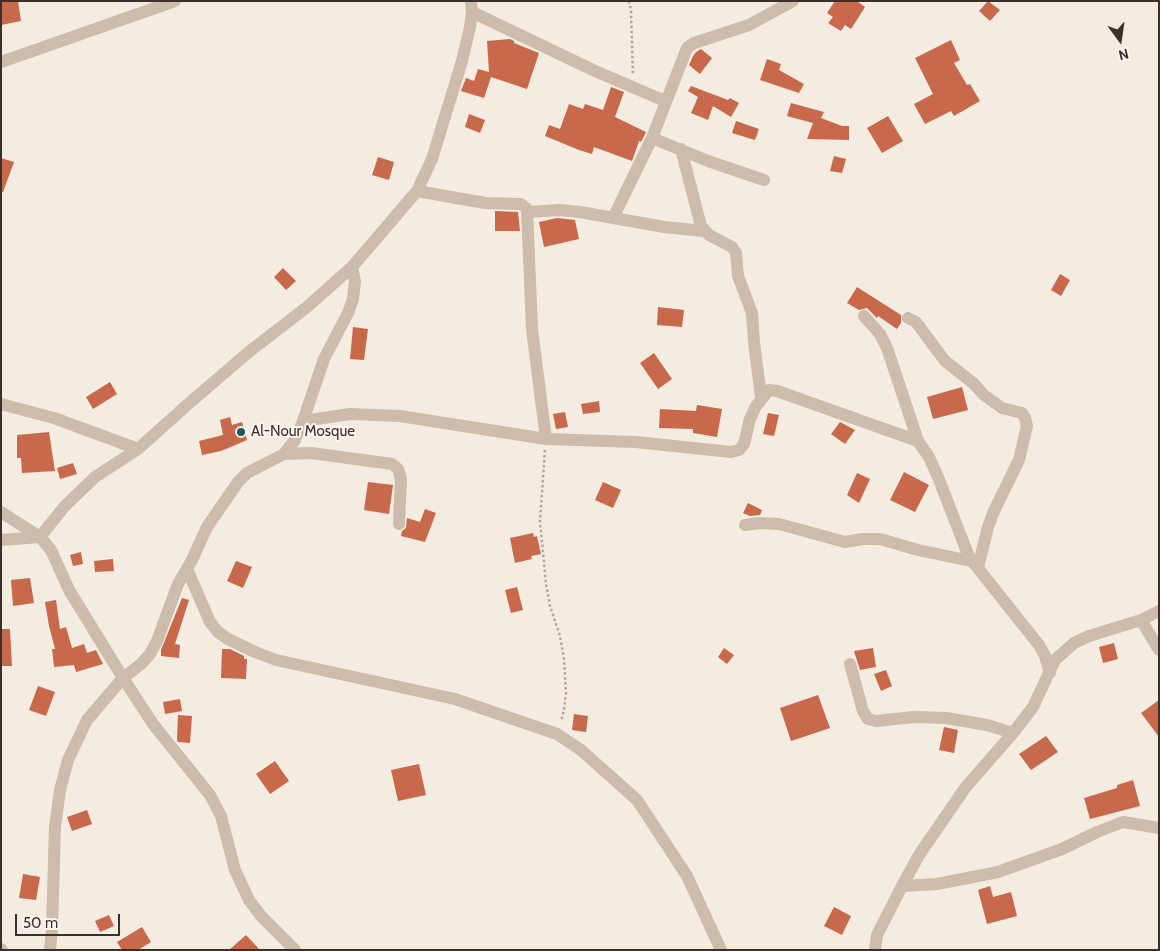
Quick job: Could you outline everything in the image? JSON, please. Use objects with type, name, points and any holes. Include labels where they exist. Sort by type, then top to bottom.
[{"type":"street","points":[[1,62],[175,1]]},
{"type":"street","points":[[613,218],[652,138],[682,57],[690,45],[749,25],[793,1]]},
{"type":"street","points":[[1,540],[40,537],[64,507],[95,477],[138,449],[208,387],[307,307],[352,267],[417,191],[432,159],[462,62],[472,7],[586,67],[665,100]]},
{"type":"street","points":[[652,138],[708,161],[764,180]]},
{"type":"street","points":[[681,149],[704,231]]},
{"type":"street","points":[[417,191],[485,203],[521,204],[526,207],[528,212],[532,329],[546,439]]},
{"type":"street","points":[[528,212],[559,210],[664,227],[704,231],[732,247],[736,252],[738,276],[752,313],[761,397]]},
{"type":"street","points":[[284,454],[295,440],[304,421],[324,359],[348,313],[353,299],[355,281],[352,267]]},
{"type":"street","points":[[864,316],[880,334],[887,348],[918,441],[929,457],[975,564],[1039,645],[1045,656],[1050,673]]},
{"type":"street","points":[[908,318],[916,322],[945,361],[973,383],[984,395],[1002,408],[1022,413],[1025,418],[1027,426],[1019,460],[994,510],[975,564]]},
{"type":"street","points":[[304,421],[350,414],[400,416],[546,439],[636,442],[731,452],[741,448],[744,444],[750,420],[761,397],[769,390],[777,391],[918,441]]},
{"type":"street","points":[[1,404],[54,418],[138,449]]},
{"type":"street","points":[[50,950],[55,827],[60,790],[68,760],[87,720],[123,678],[150,654],[157,641],[178,584],[207,527],[238,482],[246,473],[284,454],[338,455],[392,464],[398,469],[401,478],[399,524]]},
{"type":"street","points":[[1,512],[40,537],[51,550],[68,590],[123,678],[153,724],[210,795],[221,816],[235,870],[249,900],[261,916],[295,950]]},
{"type":"street","points":[[745,526],[760,523],[779,524],[845,542],[880,539],[975,564]]},
{"type":"street","points":[[187,569],[210,622],[228,640],[276,660],[455,699],[557,734],[581,750],[637,800],[687,876],[720,950]]},
{"type":"street","points":[[865,950],[877,935],[919,855],[965,788],[1014,733],[1033,706],[1055,660],[1074,643],[1088,636],[1141,620],[1159,611]]},
{"type":"street","points":[[1141,620],[1159,650]]},
{"type":"street","points":[[850,664],[863,712],[868,719],[876,721],[914,717],[946,718],[987,725],[1014,733]]},
{"type":"street","points":[[902,886],[937,884],[998,872],[1062,850],[1097,832],[1123,822],[1159,828]]},
{"type":"street","points":[[875,950],[877,935]]},
{"type":"path","points":[[629,1],[631,11],[633,86]]},
{"type":"path","points":[[546,439],[540,529],[546,584],[550,606],[560,636],[566,680],[564,710],[557,734]]},
{"type":"building","points":[[1,1],[18,1],[21,21],[1,25]]},
{"type":"building","points":[[835,1],[857,1],[865,7],[851,29],[845,25],[841,31],[828,23],[833,17],[827,13]]},
{"type":"building","points":[[988,1],[1000,10],[990,21],[979,11]]},
{"type":"building","points":[[510,39],[514,43],[539,53],[527,89],[491,77],[484,98],[461,91],[466,78],[474,81],[478,69],[489,72],[487,41]]},
{"type":"building","points":[[951,40],[960,60],[954,63],[967,85],[970,84],[980,101],[954,116],[951,111],[925,124],[914,104],[933,94],[915,58]]},
{"type":"building","points":[[701,49],[712,58],[700,74],[689,65],[696,52]]},
{"type":"building","points":[[767,59],[781,64],[779,70],[804,84],[799,93],[760,80]]},
{"type":"building","points":[[691,86],[728,100],[730,98],[739,103],[731,117],[713,106],[708,120],[691,113],[698,97],[688,91]]},
{"type":"building","points":[[611,87],[624,92],[615,117],[646,132],[641,142],[639,141],[632,161],[594,147],[592,154],[545,136],[549,125],[560,129],[569,104],[583,109],[585,104],[603,110]]},
{"type":"building","points":[[791,103],[824,112],[821,118],[842,126],[849,126],[849,140],[807,139],[813,123],[787,116]]},
{"type":"building","points":[[469,114],[485,120],[480,133],[465,127]]},
{"type":"building","points":[[888,116],[903,141],[882,153],[867,128]]},
{"type":"building","points":[[736,121],[759,129],[755,140],[732,133]]},
{"type":"building","points":[[834,156],[846,159],[842,173],[830,171]]},
{"type":"building","points":[[378,157],[394,162],[389,180],[372,175]]},
{"type":"building","points":[[1,158],[14,162],[3,192],[1,192]]},
{"type":"building","points":[[495,211],[518,212],[520,231],[495,231]]},
{"type":"building","points":[[557,218],[575,220],[579,239],[544,247],[539,222]]},
{"type":"building","points":[[283,268],[296,281],[286,290],[274,277]]},
{"type":"building","points":[[1060,274],[1070,280],[1061,296],[1051,290]]},
{"type":"building","points":[[857,287],[901,315],[901,323],[897,329],[878,316],[877,318],[867,308],[859,310],[847,303]]},
{"type":"building","points":[[658,307],[684,310],[682,327],[657,325]]},
{"type":"building","points":[[353,327],[368,329],[364,360],[350,359]]},
{"type":"building","points":[[654,353],[672,379],[658,389],[640,363]]},
{"type":"building","points":[[110,382],[117,394],[93,409],[86,397]]},
{"type":"building","points":[[962,387],[968,410],[933,419],[927,397]]},
{"type":"building","points":[[599,401],[600,412],[583,414],[581,404]]},
{"type":"building","points":[[697,405],[722,409],[717,437],[693,433],[693,429],[659,428],[660,409],[696,411]]},
{"type":"building","points":[[565,412],[568,427],[556,429],[553,414]]},
{"type":"building","points":[[768,413],[779,415],[774,436],[763,434]]},
{"type":"building","points":[[230,417],[232,425],[242,422],[247,440],[221,451],[202,455],[199,441],[223,435],[220,420]]},
{"type":"building","points":[[840,422],[855,430],[845,444],[831,434]]},
{"type":"building","points":[[49,432],[55,471],[22,473],[21,458],[17,458],[17,435]]},
{"type":"building","points":[[73,463],[77,474],[60,479],[57,468]]},
{"type":"building","points":[[904,472],[929,485],[915,512],[890,500]]},
{"type":"building","points":[[857,473],[870,479],[859,503],[847,495]]},
{"type":"building","points":[[368,482],[393,485],[389,514],[364,510]]},
{"type":"building","points":[[603,482],[621,490],[613,508],[595,500]]},
{"type":"building","points":[[748,503],[762,510],[760,515],[750,516],[743,513]]},
{"type":"building","points":[[425,509],[436,513],[425,542],[401,536],[402,531],[406,528],[407,518],[420,522]]},
{"type":"building","points":[[533,533],[534,537],[537,536],[541,554],[531,556],[532,559],[515,563],[510,538]]},
{"type":"building","points":[[81,552],[83,564],[73,566],[70,555]]},
{"type":"building","points":[[113,559],[114,571],[95,572],[94,561]]},
{"type":"building","points":[[236,561],[252,567],[243,588],[227,581]]},
{"type":"building","points":[[30,578],[34,603],[13,606],[11,580]]},
{"type":"building","points":[[517,587],[523,610],[511,613],[505,590]]},
{"type":"building","points":[[182,598],[189,600],[175,644],[180,645],[179,658],[161,656],[161,650]]},
{"type":"building","points":[[56,600],[60,629],[66,627],[72,648],[84,644],[87,653],[96,650],[103,664],[76,672],[74,665],[54,667],[52,649],[55,649],[45,602]]},
{"type":"building","points":[[1,629],[10,629],[12,666],[1,666]]},
{"type":"building","points":[[1114,643],[1118,659],[1103,663],[1099,647]]},
{"type":"building","points":[[724,648],[734,655],[727,664],[718,657]]},
{"type":"building","points":[[873,648],[876,667],[860,670],[854,651]]},
{"type":"building","points":[[222,649],[230,649],[244,656],[244,659],[247,659],[246,679],[221,678]]},
{"type":"building","points":[[886,670],[892,686],[881,691],[874,674]]},
{"type":"building","points":[[38,686],[55,692],[46,716],[29,710]]},
{"type":"building","points":[[818,695],[830,728],[791,741],[780,708]]},
{"type":"building","points":[[180,699],[182,711],[165,714],[163,702]]},
{"type":"building","points":[[1159,700],[1159,737],[1141,713]]},
{"type":"building","points":[[574,714],[588,716],[586,732],[572,730]]},
{"type":"building","points":[[178,715],[192,716],[190,743],[178,742],[177,740]]},
{"type":"building","points":[[944,727],[958,730],[954,753],[939,750]]},
{"type":"building","points":[[1046,736],[1058,752],[1031,770],[1019,754]]},
{"type":"building","points":[[275,761],[289,781],[270,794],[256,774]]},
{"type":"building","points":[[419,764],[426,795],[398,801],[391,770]]},
{"type":"building","points":[[1133,780],[1140,806],[1090,819],[1084,798],[1117,788],[1117,785]]},
{"type":"building","points":[[87,810],[92,824],[72,831],[67,817]]},
{"type":"building","points":[[23,874],[40,877],[36,900],[19,898]]},
{"type":"building","points":[[990,886],[993,897],[1011,892],[1017,916],[987,924],[978,890]]},
{"type":"building","points":[[834,907],[851,916],[842,935],[824,926]]},
{"type":"building","points":[[109,915],[114,926],[100,932],[95,921]]},
{"type":"building","points":[[142,927],[151,942],[138,950],[122,950],[117,942]]},
{"type":"building","points":[[246,935],[260,950],[229,950]]},
{"type":"place","name":"Al-Nour Mosque","points":[[241,432]]}]
